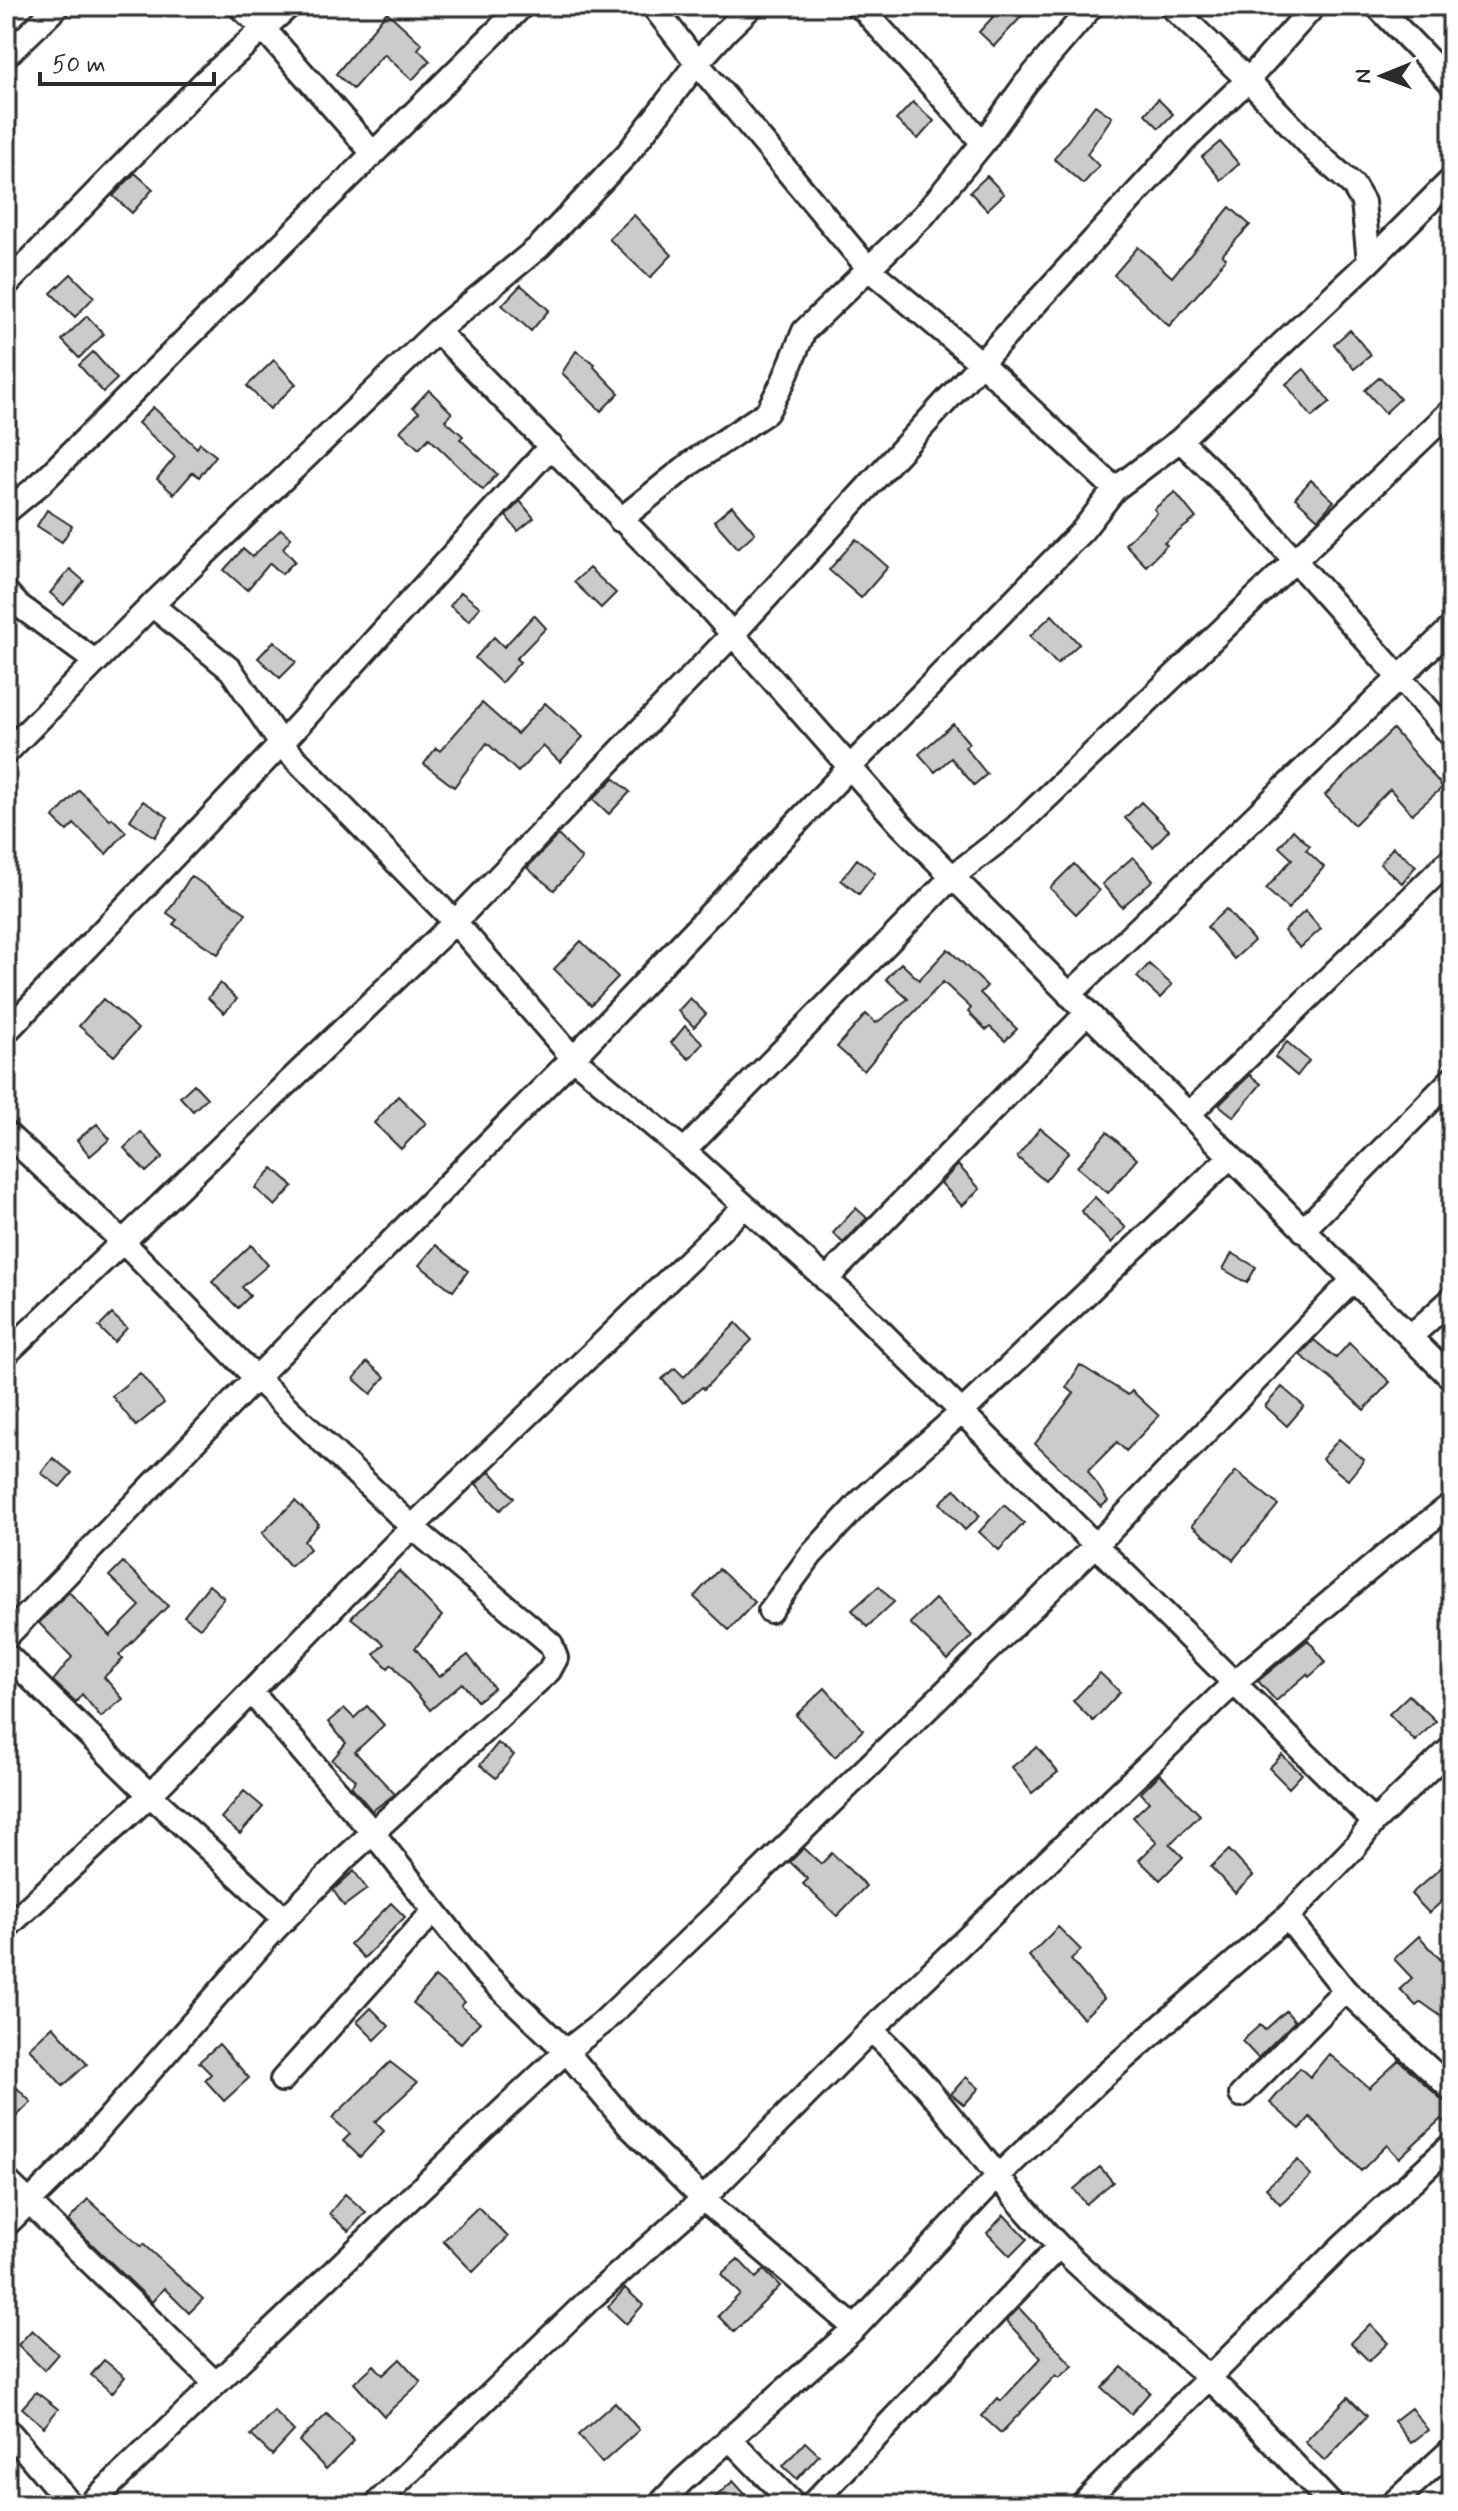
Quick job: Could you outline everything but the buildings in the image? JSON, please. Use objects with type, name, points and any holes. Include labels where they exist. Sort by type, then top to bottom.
[{"type":"street","points":[[6,56],[58,6]]},
{"type":"street","points":[[239,6],[264,29],[372,152]]},
{"type":"street","points":[[6,285],[205,81],[289,6]]},
{"type":"street","points":[[6,512],[51,473],[522,6]]},
{"type":"street","points":[[653,6],[869,269],[981,363],[1115,489]]},
{"type":"street","points":[[6,753],[152,605],[437,331],[539,247],[628,153],[697,63],[752,6]]},
{"type":"street","points":[[857,6],[983,143]]},
{"type":"street","points":[[620,520],[691,463],[767,412],[804,331],[924,215],[983,143],[1026,83],[1092,6]]},
{"type":"street","points":[[1171,6],[1248,80],[1318,154],[1353,185],[1363,202],[1369,262]]},
{"type":"street","points":[[6,1354],[455,922],[733,634],[1185,140],[1248,80],[1314,6]]},
{"type":"street","points":[[1377,6],[1452,84]]},
{"type":"street","points":[[6,1637],[256,1378],[573,1058],[850,767],[1083,530],[1115,489],[1180,440],[1369,262],[1452,179]]},
{"type":"street","points":[[437,331],[733,634],[900,824],[1452,1379]]},
{"type":"street","points":[[684,1151],[952,877],[1014,829],[1452,410]]},
{"type":"street","points":[[1180,440],[1240,499],[1452,736]]},
{"type":"street","points":[[6,1032],[281,744],[551,446]]},
{"type":"street","points":[[6,592],[17,604],[96,662]]},
{"type":"street","points":[[152,605],[231,670],[281,744],[455,922],[573,1058],[684,1151],[826,1280],[1374,1822]]},
{"type":"street","points":[[1069,995],[1452,627]]},
{"type":"street","points":[[1188,1115],[1452,858]]},
{"type":"street","points":[[826,1280],[1087,1013]]},
{"type":"street","points":[[1303,1230],[1452,1079]]},
{"type":"street","points":[[6,1133],[122,1241],[256,1378],[412,1527],[551,1644],[556,1658],[549,1671],[346,1857],[285,1919],[70,2162],[6,2225]]},
{"type":"street","points":[[770,1611],[811,1555],[860,1502],[962,1412],[1230,1157]]},
{"type":"street","points":[[6,1928],[150,1795],[412,1527],[744,1207]]},
{"type":"street","points":[[89,2505],[566,2051],[601,2024],[1096,1545],[1353,1280]]},
{"type":"street","points":[[1410,1337],[1452,1299]]},
{"type":"street","points":[[375,2505],[589,2300],[703,2199],[871,2030],[1235,1682],[1386,1555],[1452,1504]]},
{"type":"street","points":[[6,1654],[150,1795],[285,1919]]},
{"type":"street","points":[[252,1693],[374,1834],[481,1970],[566,2051],[629,2126],[703,2199],[855,2328]]},
{"type":"street","points":[[659,2505],[729,2438],[855,2328],[997,2177],[1098,2081],[1287,1917],[1353,1849],[1374,1822],[1452,1747]]},
{"type":"street","points":[[282,2080],[433,1912]]},
{"type":"street","points":[[1287,1917],[1345,1990],[1452,2090]]},
{"type":"street","points":[[1241,2095],[1345,1990]]},
{"type":"street","points":[[871,2030],[904,2060],[970,2139],[997,2177],[1059,2246],[1210,2379],[1332,2505]]},
{"type":"street","points":[[1081,2505],[1343,2245],[1452,2144]]},
{"type":"street","points":[[6,2180],[216,2384]]},
{"type":"street","points":[[811,2505],[1059,2246]]},
{"type":"street","points":[[6,2428],[71,2505]]},
{"type":"street","points":[[729,2438],[794,2505]]},
{"type":"street","points":[[1391,2505],[1452,2449]]}]
